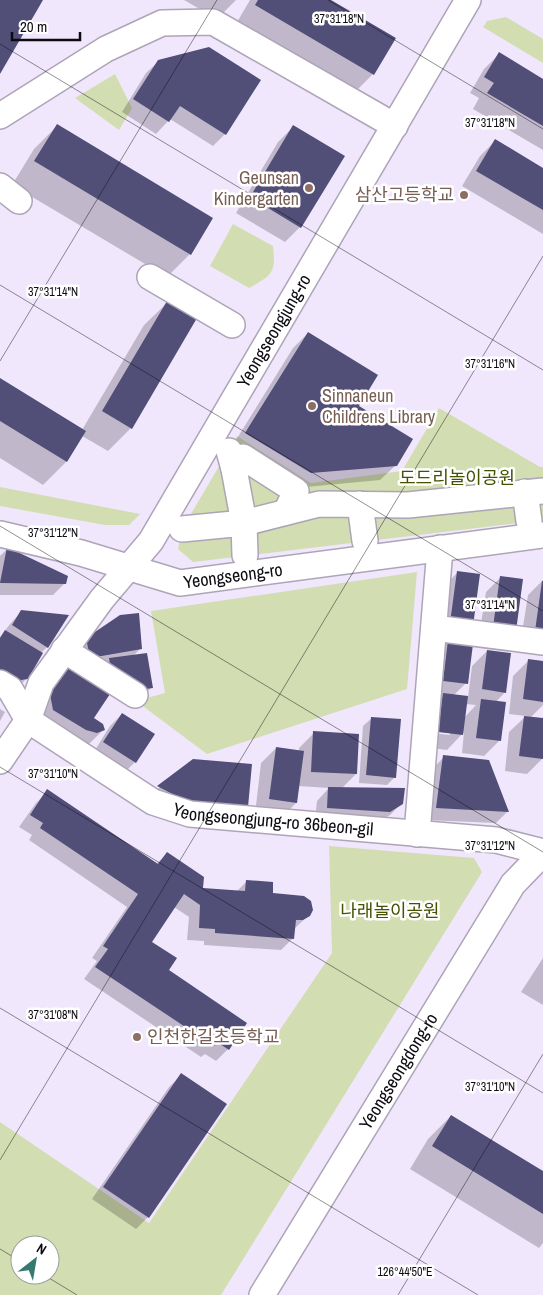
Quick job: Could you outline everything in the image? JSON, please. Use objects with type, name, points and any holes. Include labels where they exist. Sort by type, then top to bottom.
[{"type":"street","name":"Yeongseongjung-ro","points":[[0,762],[28,720],[41,683],[102,598],[151,541],[468,0]]},
{"type":"street","points":[[0,116],[106,49],[162,23],[213,22],[395,126]]},
{"type":"street","points":[[150,277],[232,325]]},
{"type":"street","points":[[245,555],[244,523],[231,460],[243,456],[296,491],[286,512]]},
{"type":"street","points":[[182,529],[244,523],[319,504],[408,505],[534,491],[536,528]]},
{"type":"street","points":[[360,504],[365,541]]},
{"type":"street","name":"Yeongseong-ro","points":[[0,534],[81,553],[180,583],[440,548],[536,528]]},
{"type":"street","points":[[417,834],[440,548]]},
{"type":"street","points":[[434,628],[543,642]]},
{"type":"street","points":[[64,650],[134,695]]},
{"type":"street","points":[[0,683],[10,689],[28,720]]},
{"type":"street","name":"Yeongseongjung-ro 36beon-gil","points":[[28,720],[153,802],[190,814],[496,840],[543,853]]},
{"type":"street","name":"Yeongseongdong-ro","points":[[262,1295],[512,884],[543,853]]},
{"type":"green space","points":[[506,17],[543,39],[543,63],[483,27],[487,21]]},
{"type":"green space","points":[[115,74],[132,108],[119,130],[75,98]]},
{"type":"green space","points":[[233,224],[273,246],[274,263],[271,273],[249,288],[210,266]]},
{"type":"green space","name":"도드리놀이공원","points":[[439,408],[543,467],[543,520],[193,562],[178,549],[182,529],[237,436],[311,483],[402,471]]},
{"type":"green space","points":[[0,487],[140,514],[129,525],[105,525],[0,506]]},
{"type":"green space","points":[[417,572],[407,689],[207,754],[136,701],[165,693],[151,611]]},
{"type":"green space","name":"나래놀이공원","points":[[329,846],[474,858],[482,872],[221,1295],[0,1295],[0,1122],[149,1223],[332,953]]},
{"type":"building","points":[[0,0],[43,0],[0,74]]},
{"type":"building","points":[[258,0],[331,0],[396,38],[374,75],[255,5]]},
{"type":"building","points":[[209,47],[261,80],[226,135],[180,106],[169,122],[133,99],[158,60]]},
{"type":"building","points":[[499,52],[543,79],[543,126],[487,93],[494,83],[484,77]]},
{"type":"building","points":[[57,124],[213,218],[191,255],[34,161]]},
{"type":"building","points":[[293,125],[345,156],[301,228],[250,197]]},
{"type":"building","points":[[495,139],[543,168],[543,210],[476,171]]},
{"type":"building","points":[[167,301],[197,318],[132,429],[102,411]]},
{"type":"building","points":[[308,332],[378,375],[359,406],[413,439],[397,466],[311,473],[245,433]]},
{"type":"building","points":[[0,378],[86,431],[67,462],[0,421]]},
{"type":"building","points":[[7,547],[68,576],[66,584],[0,583]]},
{"type":"building","points":[[457,571],[480,574],[473,626],[450,623]]},
{"type":"building","points":[[500,576],[523,579],[516,631],[493,627]]},
{"type":"building","points":[[543,581],[543,632],[535,631]]},
{"type":"building","points":[[21,610],[69,615],[48,648],[12,625]]},
{"type":"building","points":[[139,613],[142,649],[90,658],[86,638],[120,615]]},
{"type":"building","points":[[5,630],[43,653],[28,679],[14,681],[0,673],[0,638]]},
{"type":"building","points":[[448,640],[473,644],[468,684],[443,681]]},
{"type":"building","points":[[487,650],[511,653],[506,693],[482,689]]},
{"type":"building","points":[[147,653],[153,688],[138,690],[111,672],[109,658]]},
{"type":"building","points":[[528,659],[543,661],[543,702],[523,699]]},
{"type":"building","points":[[70,664],[112,691],[94,718],[103,724],[105,730],[97,733],[86,730],[53,710],[50,694]]},
{"type":"building","points":[[443,693],[468,696],[463,735],[438,732]]},
{"type":"building","points":[[481,699],[506,702],[501,741],[476,738]]},
{"type":"building","points":[[122,713],[155,734],[136,763],[103,742]]},
{"type":"building","points":[[524,716],[543,718],[543,759],[519,756]]},
{"type":"building","points":[[371,717],[401,719],[396,778],[366,775]]},
{"type":"building","points":[[313,731],[359,734],[357,774],[311,772]]},
{"type":"building","points":[[276,747],[304,751],[297,803],[269,799]]},
{"type":"building","points":[[443,755],[489,760],[509,812],[436,808]]},
{"type":"building","points":[[193,759],[252,764],[248,807],[184,800],[157,786]]},
{"type":"building","points":[[328,787],[405,788],[403,804],[390,812],[327,808]]},
{"type":"building","points":[[47,789],[158,864],[167,852],[204,877],[203,888],[245,891],[246,880],[273,882],[273,893],[304,896],[311,901],[313,910],[310,916],[303,920],[296,920],[294,939],[215,933],[215,929],[199,928],[200,905],[184,894],[152,942],[177,958],[169,970],[247,1023],[229,1050],[217,1042],[214,1046],[95,967],[108,949],[103,946],[138,894],[40,828],[43,823],[30,815]]},
{"type":"building","points":[[181,1073],[227,1104],[149,1218],[103,1187]]},
{"type":"building","points":[[451,1115],[543,1171],[543,1214],[432,1146]]},
{"type":"place","name":"Geunsan Kindergarten","points":[[309,188]]},
{"type":"place","name":"삼산고등학교","points":[[464,195]]},
{"type":"place","name":"Sinnaneun Childrens Library","points":[[312,406]]},
{"type":"place","name":"인천한길초등학교","points":[[137,1037]]}]
